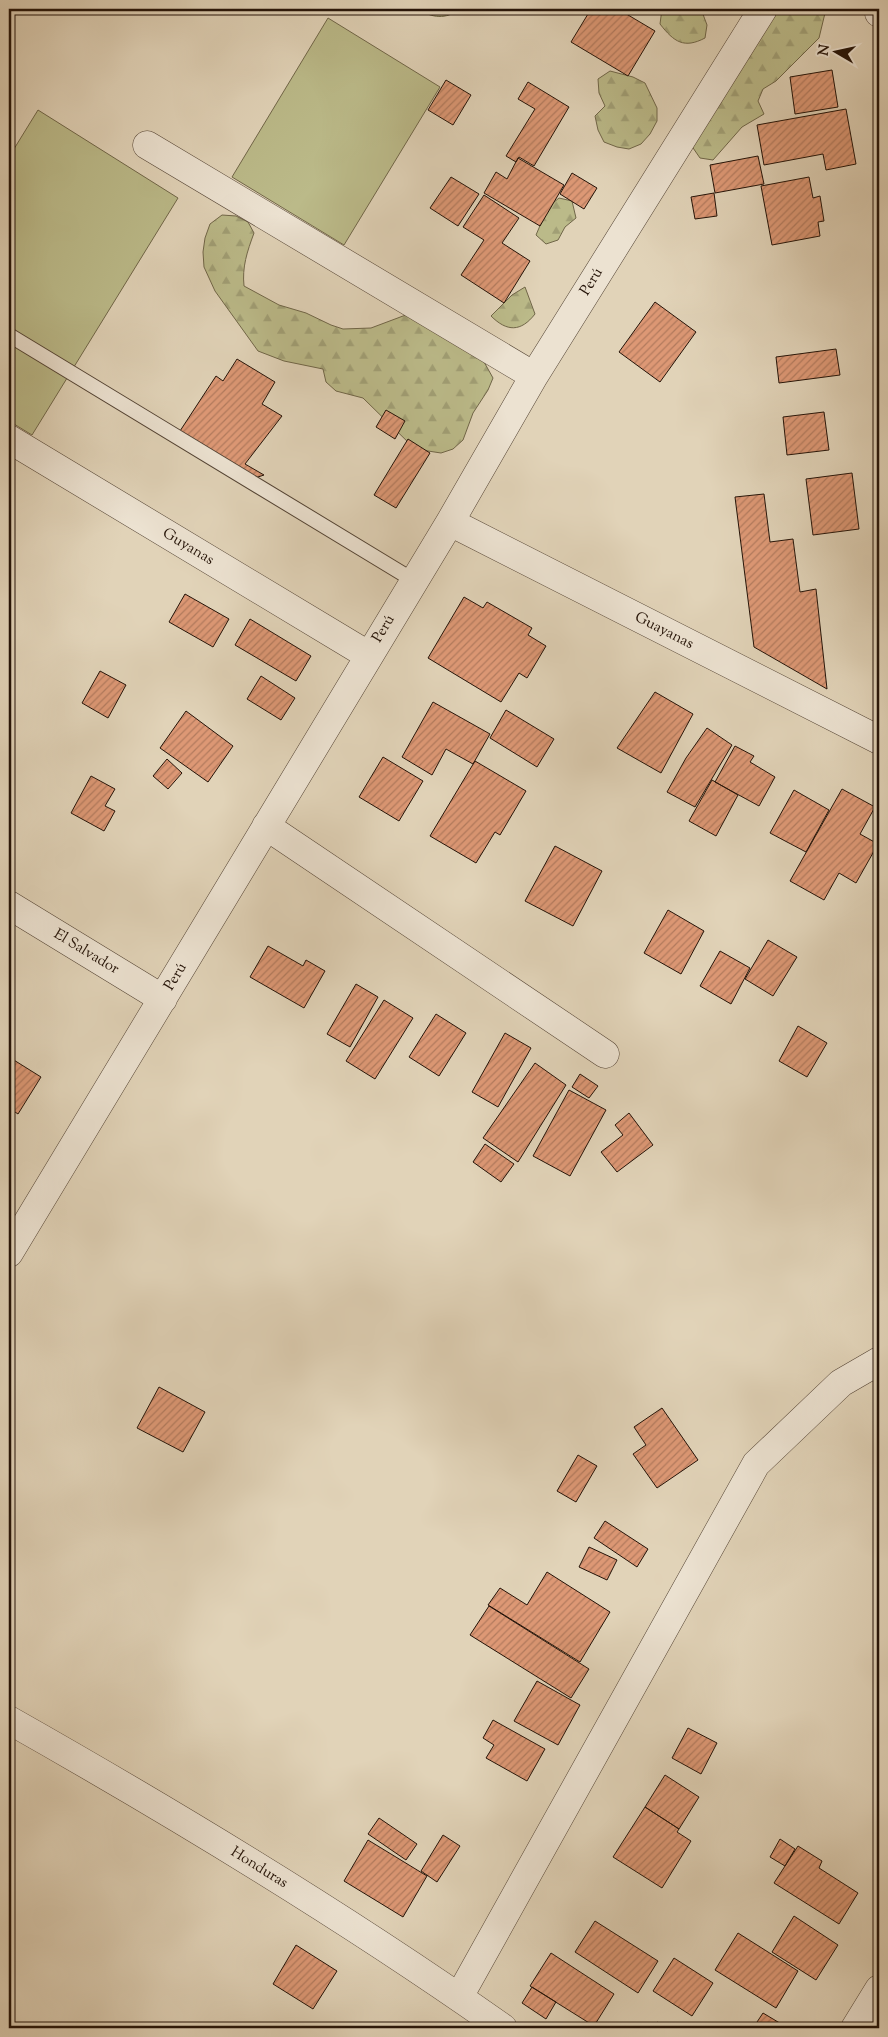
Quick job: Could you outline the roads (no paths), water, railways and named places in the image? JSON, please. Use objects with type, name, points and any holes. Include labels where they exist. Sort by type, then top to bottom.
[{"type":"street","name":"Perú","points":[[9,1253],[413,580],[450,522],[534,376],[763,9]]},
{"type":"street","points":[[147,145],[534,376]]},
{"type":"street","name":"Guyanas","points":[[9,439],[368,655]]},
{"type":"street","name":"Guayanas","points":[[450,522],[879,740]]},
{"type":"street","points":[[266,826],[606,1054]]},
{"type":"street","name":"El Salvador","points":[[9,905],[163,999]]},
{"type":"street","points":[[459,1997],[756,1464],[842,1383],[879,1361]]},
{"type":"street","name":"Honduras","points":[[9,1720],[264,1871],[459,1997],[503,2028]]},
{"type":"street","points":[[855,2028],[879,1989]]},
{"type":"lane","points":[[9,335],[413,580]]}]
